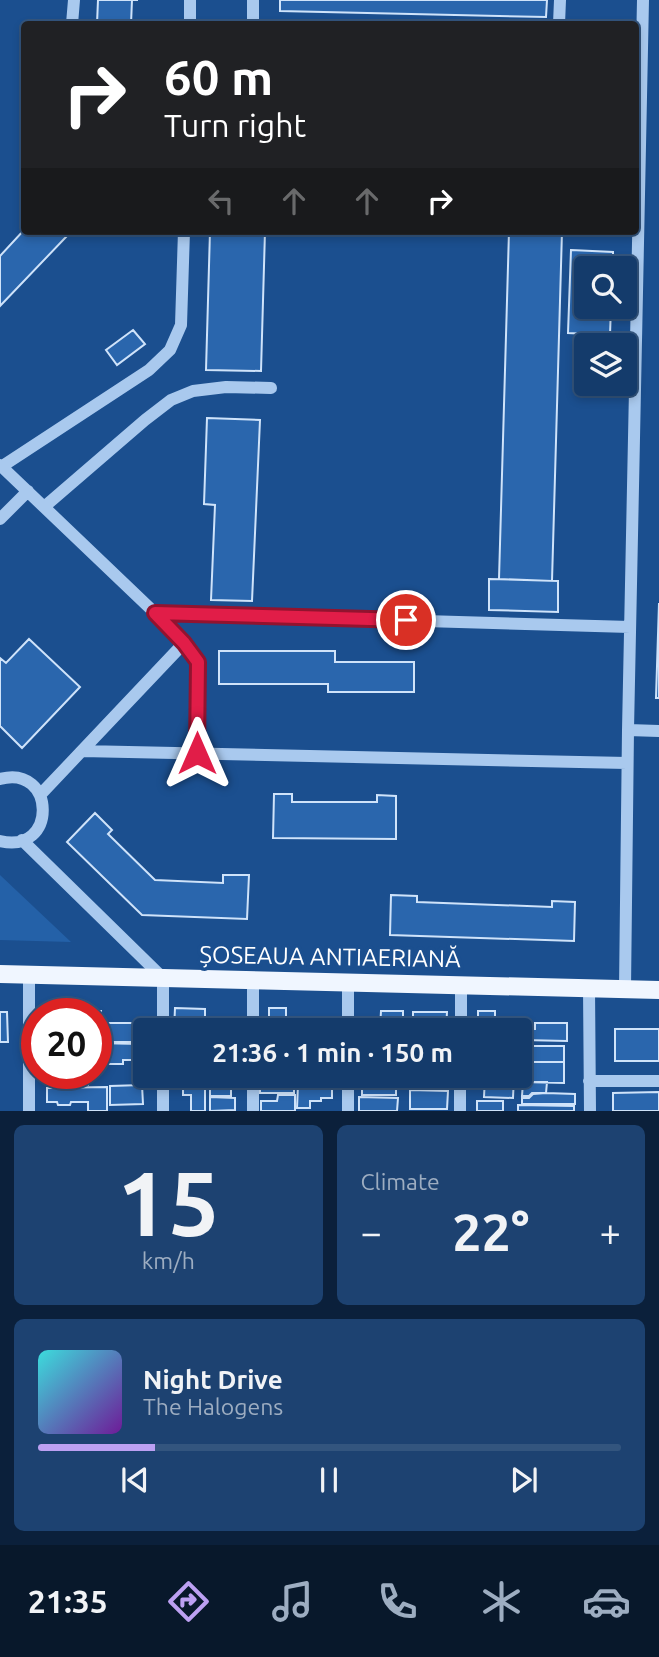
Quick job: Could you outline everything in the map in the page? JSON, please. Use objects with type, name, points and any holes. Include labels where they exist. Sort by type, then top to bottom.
[{"type":"main road","name":"ȘOSEAUA ANTIAERIANĂ","points":[[0,974],[659,990]]},
{"type":"street","points":[[72,21],[74,0]]},
{"type":"street","points":[[190,0],[190,21]]},
{"type":"street","points":[[253,0],[253,21]]},
{"type":"street","points":[[559,21],[560,0]]},
{"type":"street","points":[[639,38],[643,0]]},
{"type":"street","points":[[184,235],[181,325],[170,350],[149,370],[1,466],[155,613],[198,662],[197,753]]},
{"type":"street","points":[[625,989],[636,235]]},
{"type":"street","points":[[44,507],[171,400],[193,391],[226,387],[271,388]]},
{"type":"street","points":[[0,519],[27,491]]},
{"type":"street","points":[[155,613],[630,627]]},
{"type":"street","points":[[40,795],[184,643]]},
{"type":"street","points":[[628,730],[659,730]]},
{"type":"street","points":[[82,751],[627,763]]},
{"type":"street","points":[[0,779],[19,778],[29,783],[40,795],[44,811],[36,831],[28,838],[0,841]]},
{"type":"street","points":[[22,840],[163,978],[163,1018]]},
{"type":"street","points":[[29,975],[29,1111]]},
{"type":"street","points":[[253,980],[253,1018]]},
{"type":"street","points":[[348,982],[348,1018]]},
{"type":"street","points":[[461,985],[461,1018]]},
{"type":"street","points":[[589,988],[590,1111]]},
{"type":"street","points":[[590,1081],[659,1081]]},
{"type":"street","points":[[163,1088],[163,1111]]},
{"type":"street","points":[[253,1088],[253,1111]]},
{"type":"street","points":[[348,1088],[348,1111]]},
{"type":"street","points":[[460,1088],[460,1111]]},
{"type":"shaded area","points":[[0,875],[71,942],[0,940]]},
{"type":"building","points":[[98,0],[132,0],[131,21],[97,21]]},
{"type":"building","points":[[280,0],[547,0],[546,17],[280,11]]},
{"type":"building","points":[[21,233],[66,237],[0,306],[0,256]]},
{"type":"building","points":[[210,235],[265,235],[261,371],[206,370]]},
{"type":"building","points":[[509,235],[562,235],[552,581],[499,579]]},
{"type":"building","points":[[571,250],[613,252],[613,256],[574,256],[574,319],[611,319],[610,333],[568,333]]},
{"type":"building","points":[[133,330],[145,344],[117,365],[106,350]]},
{"type":"building","points":[[207,418],[260,420],[252,601],[211,600],[215,505],[204,504]]},
{"type":"building","points":[[489,579],[558,581],[558,612],[489,610]]},
{"type":"building","points":[[659,603],[659,698],[656,698]]},
{"type":"building","points":[[29,639],[80,687],[22,748],[0,726],[0,658],[6,663]]},
{"type":"building","points":[[219,651],[335,651],[335,662],[414,662],[414,692],[328,692],[328,684],[219,684]]},
{"type":"building","points":[[274,794],[292,794],[292,802],[377,802],[377,795],[396,796],[396,839],[273,838]]},
{"type":"building","points":[[95,813],[112,830],[108,834],[155,880],[223,883],[223,875],[249,875],[247,919],[142,915],[67,842]]},
{"type":"building","points":[[391,895],[417,896],[417,902],[552,907],[552,901],[575,902],[574,941],[390,935]]},
{"type":"building","points":[[175,1008],[205,1009],[205,1018],[175,1018]]},
{"type":"building","points":[[269,1008],[286,1008],[286,1018],[269,1018]]},
{"type":"building","points":[[381,1011],[403,1011],[403,1018],[381,1018]]},
{"type":"building","points":[[478,1011],[495,1011],[495,1018],[478,1018]]},
{"type":"building","points":[[0,1012],[7,1012],[8,1042],[0,1042]]},
{"type":"building","points":[[413,1012],[447,1012],[447,1018],[413,1018]]},
{"type":"building","points":[[112,1023],[133,1023],[133,1042],[112,1042]]},
{"type":"building","points":[[535,1023],[567,1023],[567,1041],[532,1040],[532,1029],[535,1029]]},
{"type":"building","points":[[615,1029],[659,1029],[659,1061],[615,1061]]},
{"type":"building","points":[[112,1043],[133,1044],[133,1060],[123,1060],[123,1064],[112,1064]]},
{"type":"building","points":[[532,1046],[564,1046],[564,1062],[532,1062]]},
{"type":"building","points":[[532,1062],[564,1062],[564,1083],[532,1082]]},
{"type":"building","points":[[532,1082],[547,1082],[546,1093],[522,1096],[523,1088],[532,1088]]},
{"type":"building","points":[[112,1086],[142,1088],[143,1104],[110,1105]]},
{"type":"building","points":[[183,1088],[205,1088],[205,1111],[191,1111],[191,1095],[183,1095]]},
{"type":"building","points":[[210,1088],[231,1088],[231,1096],[210,1096]]},
{"type":"building","points":[[260,1088],[294,1088],[294,1093],[260,1093]]},
{"type":"building","points":[[298,1088],[332,1088],[332,1098],[310,1101],[310,1108],[297,1108]]},
{"type":"building","points":[[362,1088],[396,1088],[396,1095],[362,1095]]},
{"type":"building","points":[[484,1088],[513,1088],[513,1098],[484,1097]]},
{"type":"building","points":[[47,1089],[107,1089],[107,1111],[88,1111],[88,1102],[58,1105],[57,1102],[47,1102]]},
{"type":"building","points":[[410,1090],[448,1091],[447,1109],[410,1109]]},
{"type":"building","points":[[659,1092],[659,1111],[613,1111],[613,1093]]},
{"type":"building","points":[[546,1093],[575,1094],[575,1104],[522,1104],[522,1098]]},
{"type":"building","points":[[278,1095],[295,1095],[295,1111],[261,1111],[261,1101],[277,1101]]},
{"type":"building","points":[[210,1097],[235,1098],[235,1110],[210,1111]]},
{"type":"building","points":[[359,1097],[398,1098],[397,1111],[359,1111]]},
{"type":"building","points":[[477,1101],[503,1101],[503,1111],[477,1111]]},
{"type":"building","points":[[518,1105],[574,1106],[574,1111],[518,1111]]},
{"type":"route","points":[[197,753],[198,662],[155,613],[406,620]]}]
